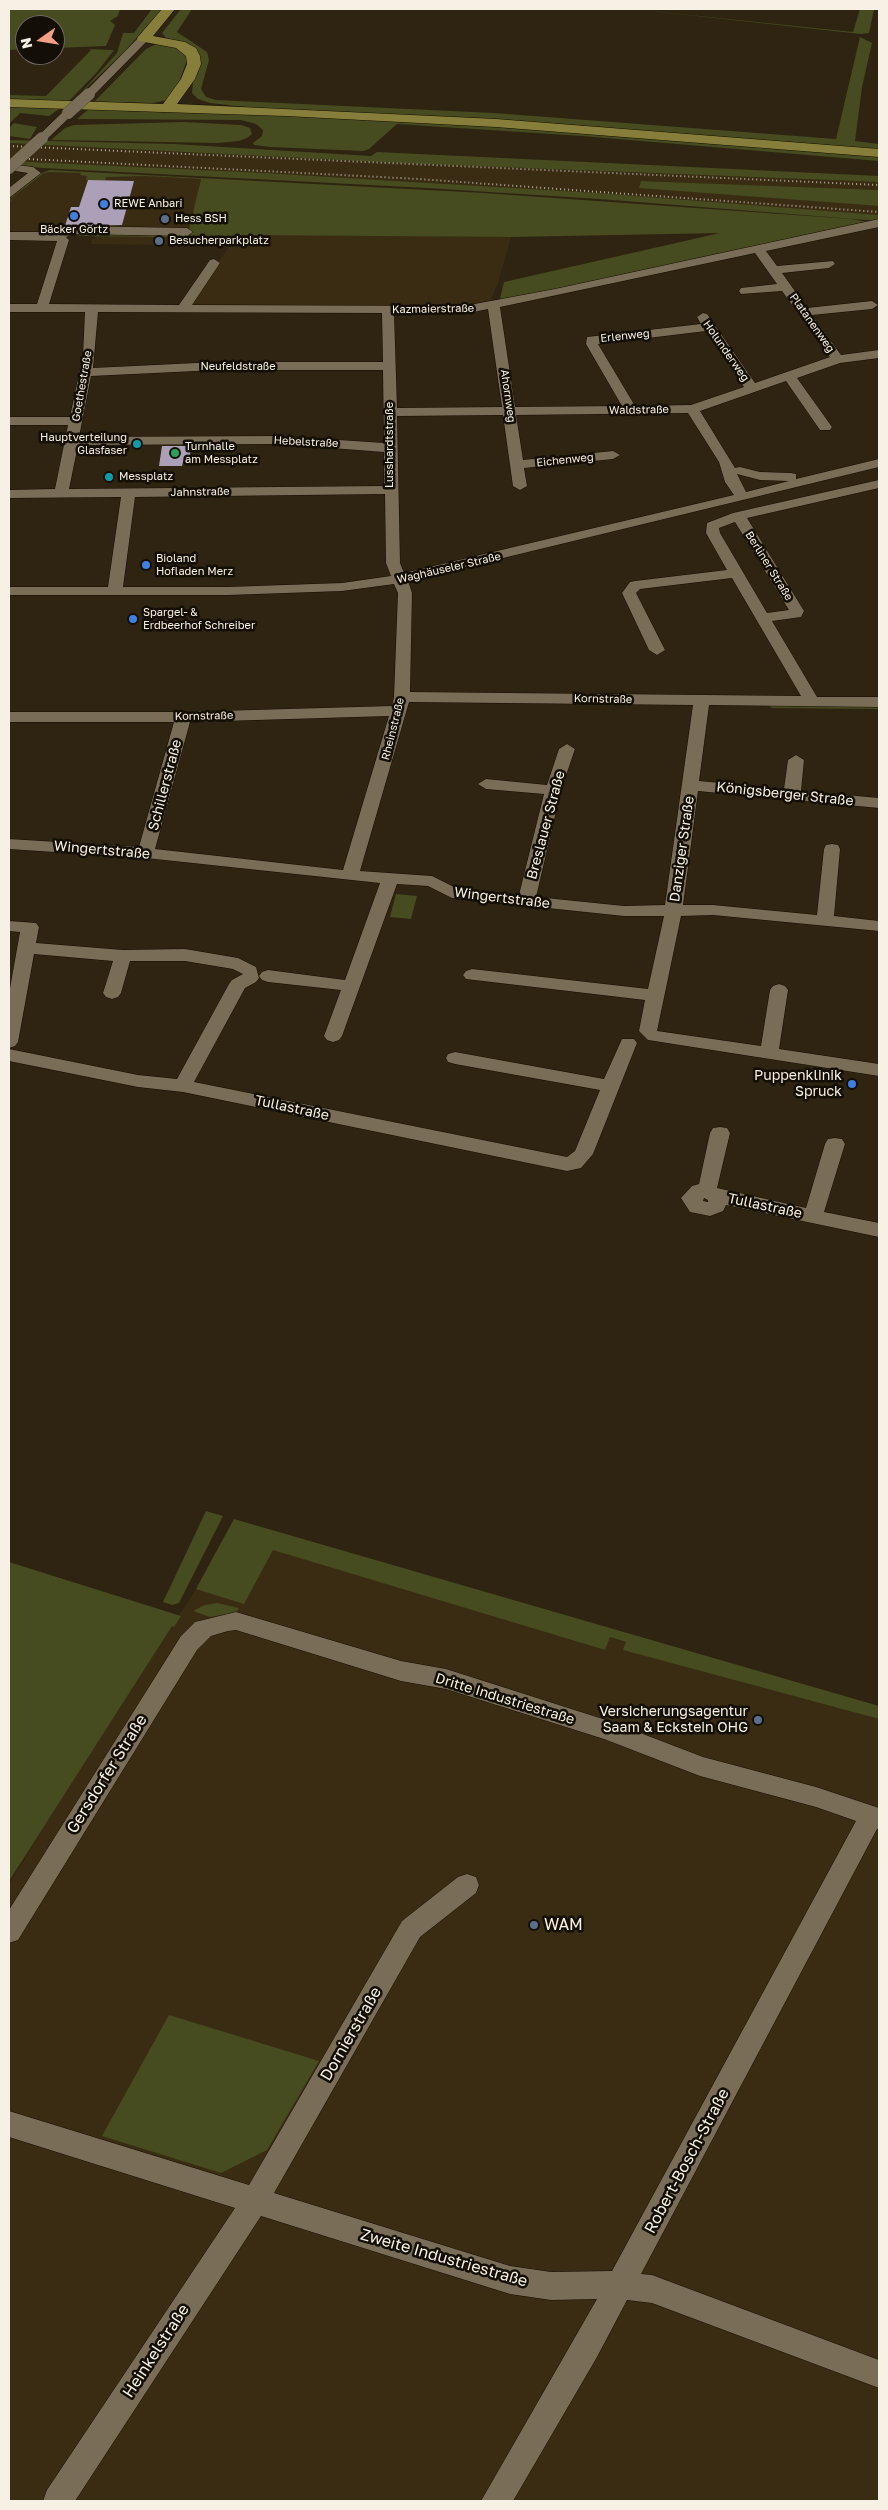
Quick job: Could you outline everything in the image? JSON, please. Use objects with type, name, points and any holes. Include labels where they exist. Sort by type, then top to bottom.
[{"type":"main road","points":[[144,38],[169,9]]},
{"type":"main road","points":[[144,38],[171,42],[191,52],[194,64],[173,108]]},
{"type":"main road","points":[[173,108],[185,102],[188,95],[188,79]]},
{"type":"main road","points":[[188,95],[199,102],[238,110]]},
{"type":"main road","points":[[9,103],[238,110],[588,129],[879,153]]},
{"type":"street","points":[[9,167],[89,94],[144,38]]},
{"type":"street","points":[[9,167],[34,171],[33,175],[9,194]]},
{"type":"street","name":"Kazmaierstraße","points":[[9,308],[464,310],[494,306],[879,223]]},
{"type":"street","points":[[9,236],[59,237],[72,230],[187,232]]},
{"type":"street","points":[[42,308],[63,242],[59,237]]},
{"type":"street","name":"Platanenweg","points":[[758,249],[838,359]]},
{"type":"street","points":[[183,309],[214,263]]},
{"type":"street","points":[[774,270],[829,264]]},
{"type":"street","name":"Platanenweg","points":[[745,292],[786,287]]},
{"type":"street","name":"Ahornweg","points":[[494,306],[520,486]]},
{"type":"street","points":[[805,312],[872,306]]},
{"type":"street","name":"Goethestraße","points":[[61,493],[86,372],[92,308]]},
{"type":"street","name":"Lusshardtstraße","points":[[388,310],[390,490],[393,563],[399,579]]},
{"type":"street","name":"Holunderweg","points":[[701,314],[752,388]]},
{"type":"street","name":"Erlenweg","points":[[631,410],[592,344],[592,340],[710,327]]},
{"type":"street","name":"Waldstraße","points":[[390,412],[692,409],[838,359],[878,357]]},
{"type":"street","name":"Neufeldstraße","points":[[86,372],[217,366],[390,366]]},
{"type":"street","points":[[789,376],[825,427]]},
{"type":"street","points":[[692,409],[726,462],[732,482],[749,494]]},
{"type":"street","points":[[9,421],[75,420]]},
{"type":"street","name":"Hebelstraße","points":[[72,440],[271,440],[390,448]]},
{"type":"street","name":"Eichenweg","points":[[516,465],[613,455]]},
{"type":"street","points":[[726,462],[740,471],[775,477],[832,474]]},
{"type":"street","name":"Waghäuseler Straße","points":[[10,595],[360,586],[399,579],[879,463]]},
{"type":"street","points":[[740,471],[749,494]]},
{"type":"street","name":"Berliner Straße","points":[[812,702],[713,533],[712,526],[738,516],[879,484]]},
{"type":"street","name":"Jahnstraße","points":[[9,494],[390,490]]},
{"type":"street","points":[[115,591],[129,493]]},
{"type":"street","name":"Berliner Straße","points":[[738,516],[797,611],[796,614],[764,618]]},
{"type":"street","points":[[658,650],[629,592],[635,585],[737,573]]},
{"type":"street","name":"Rheinstraße","points":[[350,876],[400,704],[405,593],[399,579]]},
{"type":"street","name":"Kornstraße","points":[[9,717],[183,717],[400,704],[702,700],[879,702]]},
{"type":"street","name":"Danziger Straße","points":[[651,1034],[656,996],[673,912],[702,700]]},
{"type":"street","name":"Kornstraße","points":[[744,701],[764,709],[879,712]]},
{"type":"street","name":"Schillerstraße","points":[[146,853],[183,717]]},
{"type":"street","name":"Breslauer Straße","points":[[526,901],[553,790],[567,749]]},
{"type":"street","points":[[792,795],[796,760]]},
{"type":"street","points":[[486,784],[553,790]]},
{"type":"street","name":"Königsberger Straße","points":[[690,785],[879,803]]},
{"type":"street","name":"Wingertstraße","points":[[9,844],[146,853],[350,876],[432,881],[452,893],[624,911],[673,912],[713,910],[879,926]]},
{"type":"street","points":[[825,920],[832,849]]},
{"type":"street","points":[[333,1036],[391,877]]},
{"type":"street","points":[[9,926],[30,927],[9,1042]]},
{"type":"street","points":[[27,948],[123,956],[185,955],[238,964],[260,981],[268,976],[351,986]]},
{"type":"street","points":[[112,993],[123,956]]},
{"type":"street","points":[[183,1086],[238,984],[250,975]]},
{"type":"street","points":[[472,975],[656,996]]},
{"type":"street","points":[[768,1053],[779,990]]},
{"type":"street","points":[[455,1058],[611,1086],[628,1043],[640,1048],[646,1047],[652,1044],[651,1034],[879,1070]]},
{"type":"street","name":"Tullastraße","points":[[9,1055],[138,1081],[183,1086],[561,1163],[574,1163],[583,1154],[611,1086]]},
{"type":"street","name":"Tullastraße","points":[[720,1133],[712,1194],[879,1230]]},
{"type":"street","name":"Tullastraße","points":[[813,1216],[835,1144]]},
{"type":"street","name":"Dritte Industriestraße","points":[[213,1625],[236,1621],[379,1666],[446,1679],[609,1731],[700,1766],[816,1796],[875,1818]]},
{"type":"street","name":"Gersdorfer Straße","points":[[9,1932],[189,1643],[204,1629],[213,1625]]},
{"type":"street","name":"Robert-Bosch-Straße","points":[[496,2501],[587,2347],[875,1818]]},
{"type":"street","name":"Dornierstraße","points":[[255,2200],[412,1929],[467,1885]]},
{"type":"street","name":"Zweite Industriestraße","points":[[9,2124],[510,2280],[551,2286],[620,2285],[652,2289],[879,2374]]},
{"type":"street","name":"Heinkelstraße","points":[[58,2501],[255,2200]]},
{"type":"shaded area","points":[[9,143],[399,163],[879,182],[879,190],[641,181],[639,187],[879,206],[879,215],[418,182],[9,161]]},
{"type":"shaded area","points":[[50,170],[201,179],[189,234],[511,237],[498,283],[489,304],[465,308],[191,306],[229,246],[91,244],[92,239],[96,238],[93,236],[94,233],[16,233],[9,230],[9,199],[43,172]]},
{"type":"shaded area","points":[[225,1535],[605,1650],[610,1637],[626,1642],[624,1650],[879,1719],[879,2501],[9,2501],[9,1884],[38,1838],[9,1881],[9,1575],[172,1626],[196,1589]]},
{"type":"green space","points":[[9,9],[120,9],[118,16],[110,21],[115,25],[106,46],[65,48],[65,15],[15,15],[15,50],[9,50]]},
{"type":"green space","points":[[152,9],[162,9],[124,52],[80,94],[117,53],[123,33],[134,33]]},
{"type":"green space","points":[[181,9],[192,9],[177,32],[207,52],[209,60],[201,89],[206,97],[216,100],[494,113],[836,139],[860,37],[872,43],[862,87],[855,141],[879,144],[879,151],[747,139],[254,108],[210,103],[198,99],[192,93],[193,82],[199,64],[175,41],[166,38],[162,33]]},
{"type":"green space","points":[[632,9],[853,32],[860,9],[874,9],[869,33],[861,34]]},
{"type":"green space","points":[[156,44],[177,48],[186,55],[187,60],[179,82],[167,100],[153,103],[94,102],[146,49]]},
{"type":"green space","points":[[88,49],[114,50],[98,71],[69,101],[9,100],[9,95],[46,96],[91,50]]},
{"type":"green space","points":[[9,106],[62,107],[49,116],[20,113],[9,124]]},
{"type":"green space","points":[[90,108],[308,115],[520,128],[879,155],[879,161],[582,136],[397,124],[369,149],[363,151],[270,147],[254,145],[253,143],[262,136],[263,130],[256,124],[241,120],[77,119]]},
{"type":"green space","points":[[184,122],[241,125],[250,128],[252,134],[239,141],[218,143],[51,140],[65,128],[74,125]]},
{"type":"green space","points":[[14,123],[37,127],[30,139],[9,136],[9,128]]},
{"type":"green space","points":[[9,140],[174,144],[371,156],[377,152],[879,176],[879,182],[399,163],[9,143]]},
{"type":"green space","points":[[9,161],[263,173],[597,193],[879,215],[879,221],[599,199],[427,188],[43,168],[9,165]]},
{"type":"green space","points":[[50,170],[484,193],[851,219],[869,222],[870,224],[657,267],[499,303],[504,282],[720,233],[511,237],[236,235],[234,238],[82,236],[72,234],[188,234],[201,179],[145,176],[106,177],[105,181],[86,180],[87,176],[80,175],[81,173],[50,172],[44,173],[10,199],[12,201],[9,200],[9,199],[40,174]]},
{"type":"green space","points":[[641,181],[879,190],[879,206],[639,188]]},
{"type":"green space","points":[[765,703],[789,706],[879,707],[879,709],[772,708]]},
{"type":"green space","points":[[396,894],[417,896],[411,919],[390,917]]},
{"type":"green space","points":[[206,1511],[223,1516],[179,1603],[172,1605],[163,1602]]},
{"type":"green space","points":[[234,1519],[879,1706],[879,1719],[623,1650],[626,1642],[610,1637],[605,1650],[273,1550],[244,1604],[196,1589]]},
{"type":"green space","points":[[9,1562],[181,1616],[174,1627],[172,1626],[9,1881]]},
{"type":"green space","points":[[217,1603],[239,1608],[236,1613],[210,1617],[193,1611],[205,1605]]},
{"type":"green space","points":[[169,2015],[319,2061],[267,2150],[221,2173],[102,2136]]},
{"type":"building","name":"REWE Anbari","points":[[88,180],[134,181],[122,225],[65,226],[71,207],[79,207]]},
{"type":"building","name":"Turnhalle am Messplatz","points":[[162,446],[191,446],[189,462],[183,462],[182,466],[159,466]]},
{"type":"railway","points":[[9,146],[879,185]]},
{"type":"railway","points":[[9,158],[419,179],[879,212]]},
{"type":"place","name":"REWE Anbari","points":[[104,204]]},
{"type":"place","name":"Bäcker Görtz","points":[[74,216]]},
{"type":"place","name":"Hess BSH","points":[[165,219]]},
{"type":"place","name":"Besucherparkplatz","points":[[159,241]]},
{"type":"place","name":"Hauptverteilung Glasfaser","points":[[137,444]]},
{"type":"place","name":"Turnhalle am Messplatz","points":[[175,453]]},
{"type":"place","name":"Messplatz","points":[[109,477]]},
{"type":"place","name":"Bioland Hofladen Merz","points":[[146,565]]},
{"type":"place","name":"Spargel- & Erdbeerhof Schreiber","points":[[133,619]]},
{"type":"place","name":"Puppenklinik Spruck","points":[[852,1084]]},
{"type":"place","name":"Versicherungsagentur Saam & Eckstein OHG","points":[[758,1720]]},
{"type":"place","name":"WAM","points":[[534,1925]]}]
